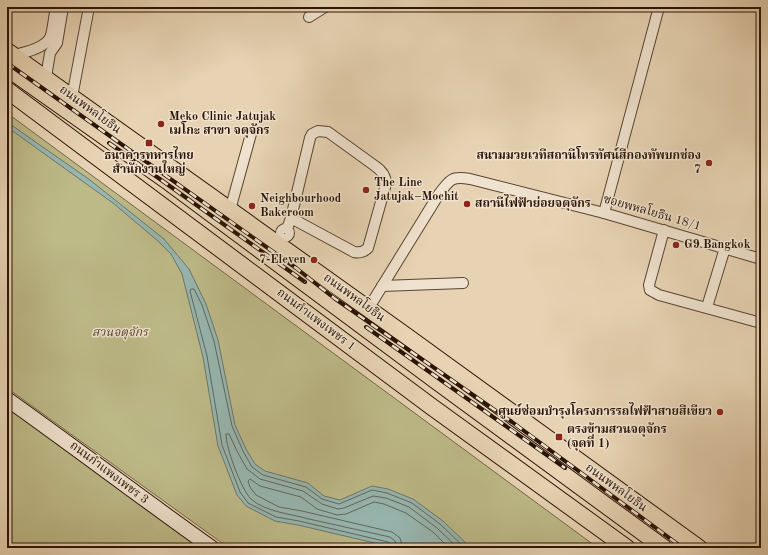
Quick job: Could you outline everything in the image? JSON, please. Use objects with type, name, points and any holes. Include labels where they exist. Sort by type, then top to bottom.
[{"type":"main road","name":"ถนนพหลโยธิน","points":[[9,58],[47,78],[230,210],[283,236],[368,309],[699,548]]},
{"type":"main road","name":"ถนนพหลโยธิน","points":[[9,58],[132,157],[170,183],[664,548]]},
{"type":"main road","name":"ถนนกำแพงเพชร 1","points":[[7,90],[435,409],[627,548]]},
{"type":"main road","points":[[132,157],[169,166]]},
{"type":"main road","points":[[667,525],[679,548]]},
{"type":"street","points":[[9,58],[42,45],[50,38],[56,7]]},
{"type":"street","points":[[50,53],[57,43],[63,7]]},
{"type":"street","points":[[72,97],[89,7]]},
{"type":"street","points":[[309,17],[325,7]]},
{"type":"street","points":[[604,213],[660,7]]},
{"type":"street","points":[[42,45],[49,46],[50,53],[47,78]]},
{"type":"street","points":[[283,236],[291,218],[312,134],[318,131],[328,132],[380,170],[386,180],[368,248],[364,251],[358,253],[354,252],[291,218]]},
{"type":"street","points":[[230,210],[251,134]]},
{"type":"street","name":"ซอยพหลโยธิน 18/1","points":[[368,309],[439,194],[447,182],[453,178],[470,179],[604,213],[761,259]]},
{"type":"street","points":[[664,230],[649,285],[650,290],[660,295],[708,307],[761,323]]},
{"type":"street","points":[[708,307],[724,248]]},
{"type":"street","points":[[382,286],[463,283]]},
{"type":"street","name":"ถนนกำแพงเพชร 3","points":[[7,398],[212,548]]},
{"type":"green space","name":"สวนจตุจักร","points":[[7,113],[598,548],[229,548],[7,388]]},
{"type":"green space","points":[[7,404],[208,548],[7,548]]},
{"type":"water","points":[[7,122],[90,180],[164,239],[189,269],[206,304],[218,340],[235,425],[255,464],[265,471],[308,483],[324,496],[340,500],[372,486],[388,489],[413,499],[443,521],[471,548],[396,548],[275,521],[246,506],[237,495],[218,446],[203,357],[182,274],[171,254],[113,203],[7,127]]},
{"type":"railway","points":[[7,63],[296,268],[334,298],[512,422],[683,548]]},
{"type":"railway","points":[[109,143],[305,282]]},
{"type":"railway","points":[[366,327],[565,468]]},
{"type":"place","name":"Meko Clinic Jatujak เมโกะ สาขา จตุจักร","points":[[161,124]]},
{"type":"place","name":"ธนาคารทหารไทย สำนักงานใหญ่","points":[[149,143]]},
{"type":"place","name":"สนามมวยเวทีสถานีโทรทัศน์สีกองทัพบกช่อง 7","points":[[709,163]]},
{"type":"place","name":"The Line Jatujak–Mochit","points":[[366,190]]},
{"type":"place","name":"สถานีไฟฟ้าย่อยจตุจักร","points":[[467,204]]},
{"type":"place","name":"Neighbourhood Bakeroom","points":[[252,206]]},
{"type":"place","name":"G9 Bangkok","points":[[676,245]]},
{"type":"place","name":"7-Eleven","points":[[314,260]]},
{"type":"place","name":"ศูนย์ซ่อมบำรุงโครงการรถไฟฟ้าสายสีเขียว","points":[[720,412]]},
{"type":"place","name":"ตรงข้ามสวนจตุจักร (จุดที่ 1)","points":[[559,437]]}]
